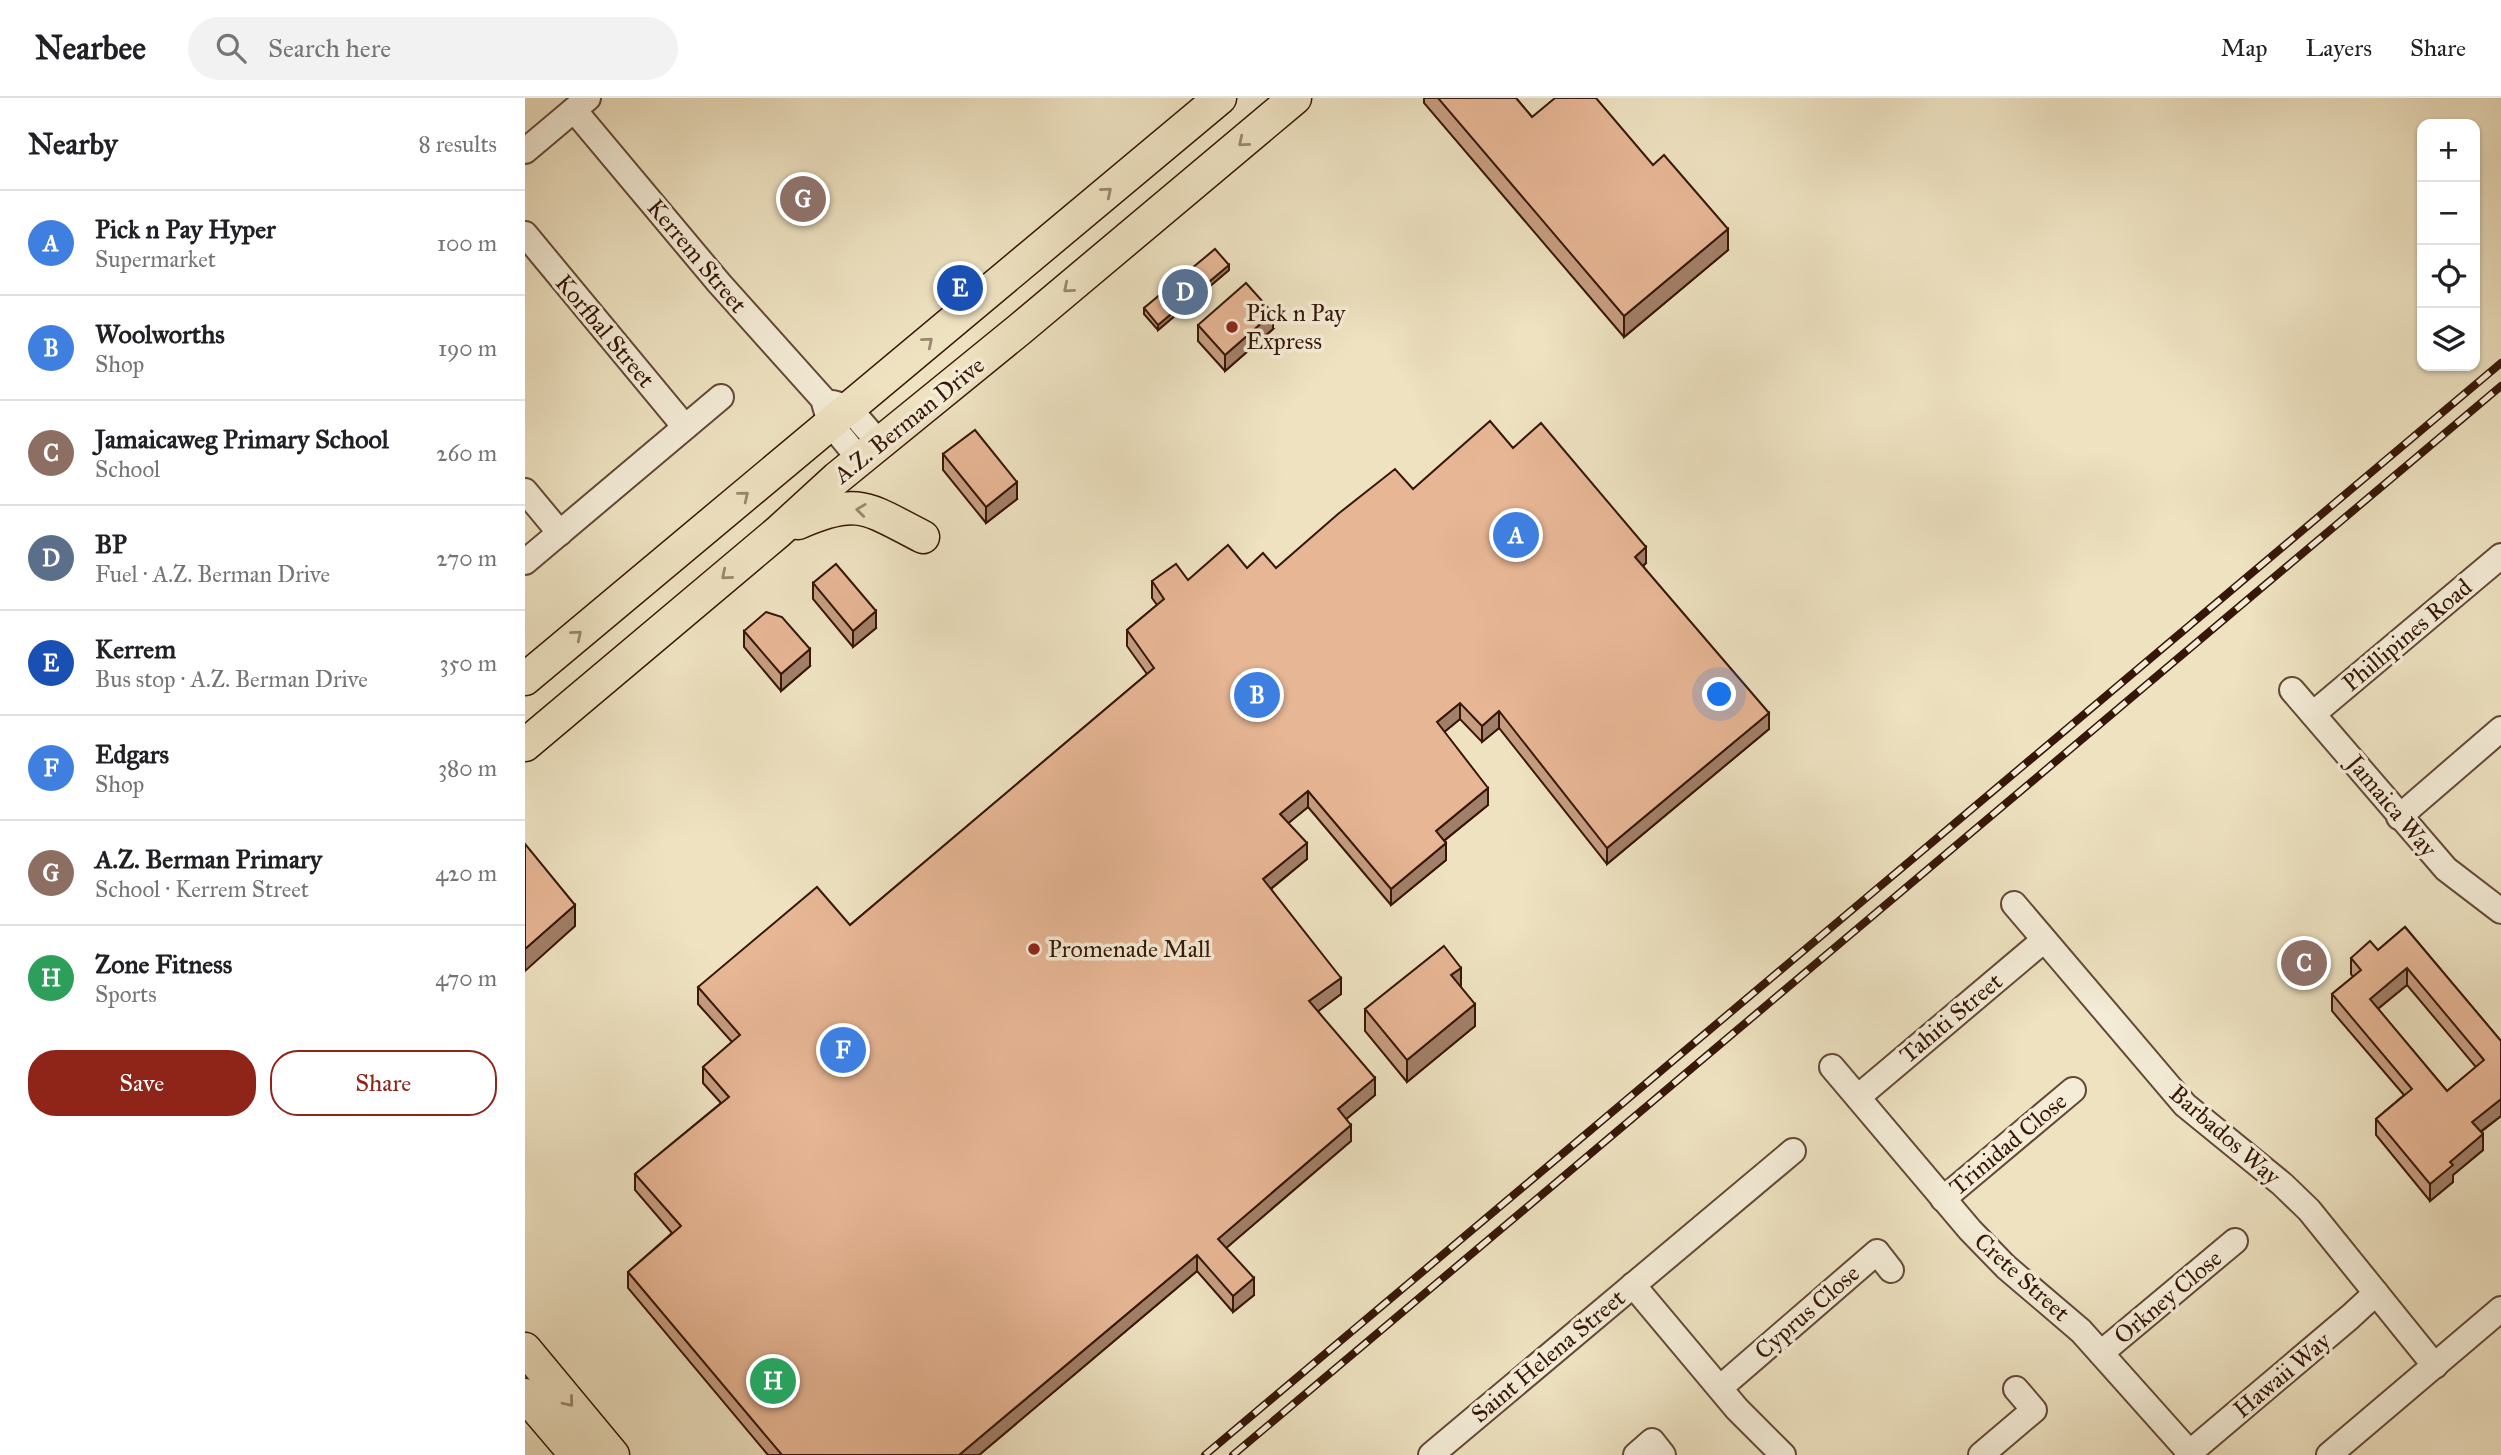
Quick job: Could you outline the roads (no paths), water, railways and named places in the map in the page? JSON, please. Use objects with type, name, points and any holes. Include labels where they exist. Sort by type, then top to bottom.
[{"type":"main road","name":"A.Z. Berman Drive","points":[[525,679],[834,410],[1220,98]]},
{"type":"main road","name":"A.Z. Berman Drive","points":[[525,745],[870,452],[1295,98]]},
{"type":"main road","points":[[778,532],[832,509],[851,508],[869,509],[923,537]]},
{"type":"main road","points":[[525,1349],[613,1455]]},
{"type":"main road","points":[[525,1395],[576,1455]]},
{"type":"street","name":"Kerrem Street","points":[[581,104],[727,293],[870,452]]},
{"type":"street","points":[[525,151],[581,104]]},
{"type":"street","name":"Korfbal Street","points":[[525,234],[685,427]]},
{"type":"street","points":[[525,562],[721,397]]},
{"type":"street","points":[[525,491],[560,533]]},
{"type":"street","name":"Phillipines Road","points":[[2313,714],[2501,556]]},
{"type":"street","name":"Jamaica Way","points":[[2292,690],[2445,869],[2501,911]]},
{"type":"street","points":[[2399,817],[2501,729]]},
{"type":"street","name":"Barbados Way","points":[[2014,904],[2185,1105],[2296,1198],[2435,1366]]},
{"type":"street","name":"Tahiti Street","points":[[1858,1097],[2044,940]]},
{"type":"street","name":"Crete Street","points":[[1832,1067],[1943,1199],[2006,1267],[2081,1331],[2188,1454]]},
{"type":"street","name":"Trinidad Close","points":[[1943,1199],[2073,1090]]},
{"type":"street","name":"Saint Helena Street","points":[[1431,1455],[1793,1151]]},
{"type":"street","name":"Orkney Close","points":[[2101,1353],[2235,1241]]},
{"type":"street","name":"Cyprus Close","points":[[1721,1387],[1877,1252],[1891,1270]]},
{"type":"street","points":[[1633,1285],[1751,1425],[1783,1455]]},
{"type":"street","name":"Hawaii Way","points":[[2188,1454],[2376,1293]]},
{"type":"street","points":[[2329,1455],[2501,1309]]},
{"type":"street","points":[[1981,1455],[2034,1410],[2016,1389]]},
{"type":"street","points":[[1636,1455],[1652,1441],[1663,1455]]},
{"type":"railway","points":[[1205,1455],[2501,363]]},
{"type":"railway","points":[[1233,1455],[2501,386]]},
{"type":"place","name":"A.Z. Berman Primary","points":[[803,199]]},
{"type":"place","name":"Kerrem","points":[[960,288]]},
{"type":"place","name":"BP","points":[[1185,292]]},
{"type":"place","name":"Pick n Pay Express","points":[[1232,327]]},
{"type":"place","name":"Pick n Pay Hyper","points":[[1516,535]]},
{"type":"place","name":"Woolworths","points":[[1257,695]]},
{"type":"place","name":"Promenade Mall","points":[[1034,949]]},
{"type":"place","name":"Jamaicaweg Primary School","points":[[2304,963]]},
{"type":"place","name":"Edgars","points":[[843,1050]]},
{"type":"place","name":"Zone Fitness","points":[[773,1381]]}]
